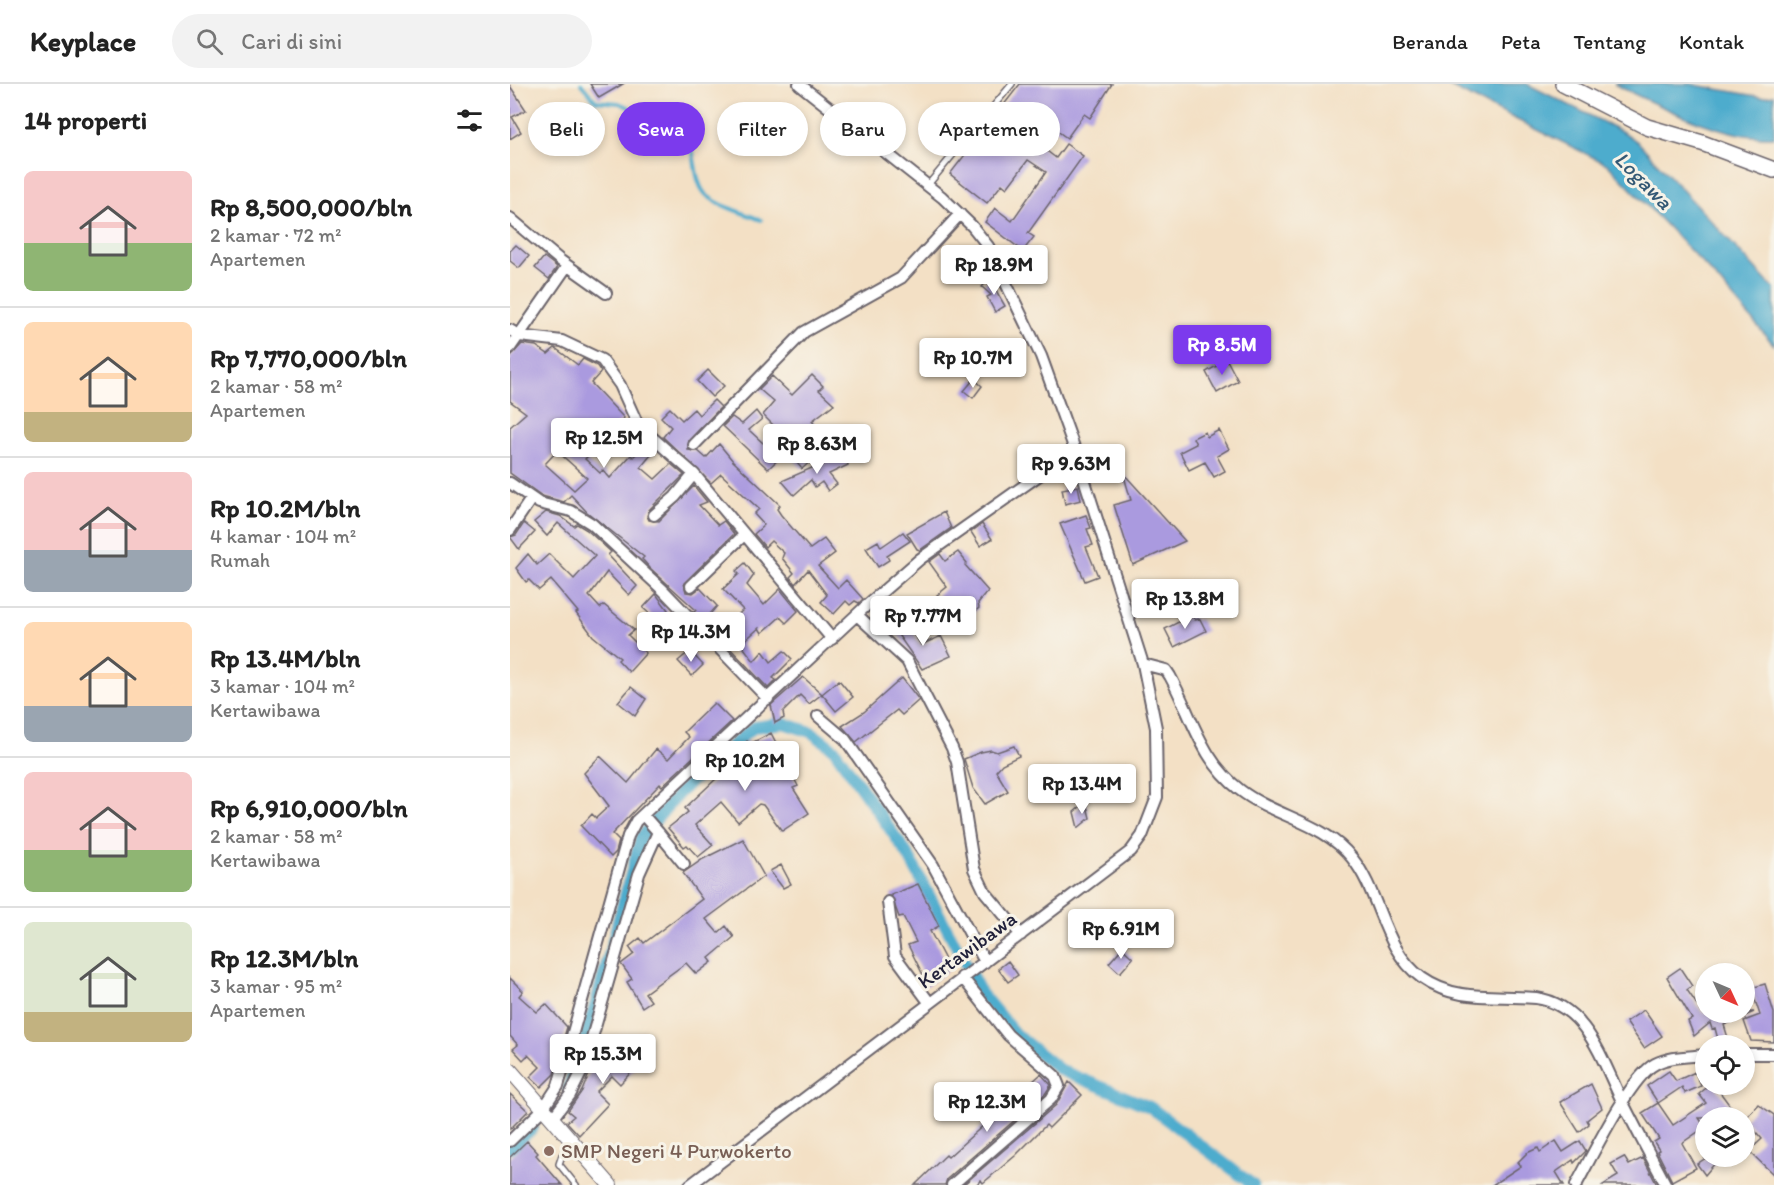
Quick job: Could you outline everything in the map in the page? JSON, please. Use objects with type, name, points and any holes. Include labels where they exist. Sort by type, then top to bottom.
[{"type":"main road","points":[[1563,84],[1647,127],[1702,143],[1774,170]]},
{"type":"street","name":"Kertawibawa","points":[[690,1185],[963,976],[1000,952],[1116,864],[1131,851],[1142,836],[1156,797],[1156,728],[1143,664],[1075,450],[1041,356],[1001,271],[988,246],[960,214],[799,84]]},
{"type":"street","points":[[694,446],[804,332],[897,280],[960,214]]},
{"type":"street","points":[[510,218],[567,266],[606,293]]},
{"type":"street","points":[[510,348],[567,266]]},
{"type":"street","points":[[510,330],[520,336],[562,341],[602,360],[620,385],[638,425],[693,474],[832,639]]},
{"type":"street","points":[[510,1141],[570,1095],[584,1042],[627,836],[649,822],[768,699],[857,615],[936,546],[1075,450]]},
{"type":"street","points":[[654,515],[675,497],[693,474]]},
{"type":"street","points":[[510,483],[531,499],[561,510],[571,511],[592,524],[663,590],[768,699]]},
{"type":"street","points":[[510,530],[531,499]]},
{"type":"street","points":[[691,586],[744,535]]},
{"type":"street","points":[[857,615],[907,661],[952,748],[957,762],[974,869],[985,892],[1019,937]]},
{"type":"street","points":[[1143,664],[1166,670],[1198,740],[1228,780],[1262,804],[1330,837],[1350,856],[1364,873],[1390,940],[1421,977],[1444,990],[1471,996],[1536,998],[1557,1002],[1569,1011],[1590,1034],[1666,1185]]},
{"type":"street","points":[[818,716],[844,739],[927,856],[982,964]]},
{"type":"street","points":[[649,822],[684,864]]},
{"type":"street","points":[[547,1114],[558,1086],[584,1042],[639,874],[649,822]]},
{"type":"street","points":[[888,902],[895,956],[930,1002]]},
{"type":"street","points":[[952,1185],[1051,1099],[1059,1086],[1055,1076],[1008,1035],[963,976]]},
{"type":"street","points":[[1755,1054],[1774,1054]]},
{"type":"street","points":[[1576,1185],[1626,1109],[1643,1074],[1656,1063],[1695,1056]]},
{"type":"street","points":[[510,1070],[610,1185]]},
{"type":"lane","points":[[927,186],[1012,84]]},
{"type":"lane","points":[[574,1143],[562,1155],[559,1164],[576,1185]]},
{"type":"water","name":"Logawa","points":[[1444,84],[1527,84],[1625,133],[1639,143],[1774,289],[1774,345],[1710,271],[1607,164]]},
{"type":"water","points":[[1614,84],[1689,84],[1762,97],[1774,95],[1774,137],[1735,133],[1692,120]]},
{"type":"building","points":[[590,84],[623,84],[599,98]]},
{"type":"building","points":[[1020,84],[1112,84],[1090,118],[1084,114],[1067,138],[1060,133],[1060,102],[1006,102]]},
{"type":"building","points":[[510,86],[526,110],[512,117],[521,132],[510,139]]},
{"type":"building","points":[[1066,144],[1083,156],[1028,233],[1034,237],[1023,251],[985,222],[995,208],[1012,221],[1046,172],[1028,160],[1007,188],[1002,184],[987,203],[950,174],[964,156],[1053,156],[1056,158],[1060,156]]},
{"type":"building","points":[[516,245],[529,256],[519,268],[510,261],[510,251]]},
{"type":"building","points":[[544,257],[557,267],[549,279],[535,268]]},
{"type":"building","points":[[989,279],[996,286],[994,287],[1005,306],[995,312],[987,297],[991,295],[982,287]]},
{"type":"building","points":[[522,344],[536,346],[548,354],[555,348],[578,365],[583,359],[597,366],[601,372],[591,383],[624,418],[608,434],[592,444],[596,447],[585,459],[600,473],[603,470],[610,478],[631,455],[633,457],[647,443],[655,450],[641,467],[655,479],[671,464],[684,475],[649,510],[647,516],[649,520],[659,521],[694,486],[707,502],[699,505],[718,525],[724,521],[734,534],[684,583],[686,592],[693,593],[700,588],[717,606],[704,621],[694,612],[696,610],[650,568],[642,559],[644,557],[587,512],[571,495],[564,502],[542,496],[510,473],[510,427],[526,413],[510,401],[510,357]],"holes":[[[557,451],[587,478],[574,490],[545,464]]]},
{"type":"building","points":[[1227,360],[1238,381],[1217,393],[1206,372]]},
{"type":"building","points":[[708,370],[724,386],[712,397],[697,381]]},
{"type":"building","points":[[812,375],[823,386],[819,390],[834,404],[812,421],[829,444],[802,469],[787,451],[768,469],[723,426],[732,417],[742,424],[756,411],[762,419],[749,430],[763,443],[777,429],[763,415],[774,402],[759,389],[772,376],[792,395]]},
{"type":"building","points":[[974,379],[982,386],[973,398],[964,391]]},
{"type":"building","points":[[714,400],[721,407],[689,440],[688,450],[698,451],[706,458],[719,444],[733,461],[780,505],[777,509],[781,515],[810,549],[824,539],[835,553],[818,566],[838,588],[846,580],[863,599],[859,603],[855,601],[850,605],[846,601],[834,614],[821,602],[827,595],[808,570],[795,584],[790,577],[794,573],[782,558],[784,553],[771,541],[765,547],[754,534],[764,525],[754,514],[759,509],[721,474],[711,483],[663,437],[671,427],[661,417],[670,408],[682,420],[694,409],[699,415]]},
{"type":"building","points":[[1219,430],[1229,449],[1217,456],[1225,471],[1214,477],[1205,462],[1189,470],[1180,452],[1196,444],[1193,438],[1205,432],[1207,437]]},
{"type":"building","points":[[846,453],[848,465],[829,474],[837,484],[828,491],[822,482],[815,487],[811,480],[794,495],[782,481]]},
{"type":"building","points":[[1123,473],[1185,541],[1133,565],[1114,505],[1131,500]]},
{"type":"building","points":[[1078,486],[1081,500],[1065,504],[1062,489]]},
{"type":"building","points":[[546,512],[560,516],[574,526],[577,524],[587,530],[611,552],[608,555],[637,586],[629,595],[607,572],[589,596],[600,608],[604,605],[634,630],[628,635],[646,653],[629,672],[618,660],[620,658],[593,636],[576,613],[578,612],[551,580],[539,590],[529,580],[526,582],[516,568],[528,554],[537,565],[549,554],[574,579],[595,556],[558,523],[547,536],[534,522]]},
{"type":"building","points":[[944,512],[951,528],[920,550],[917,549],[907,533]]},
{"type":"building","points":[[1086,515],[1091,528],[1087,529],[1093,545],[1086,547],[1098,576],[1085,581],[1060,524]]},
{"type":"building","points":[[524,523],[535,532],[519,549],[510,537],[516,535]]},
{"type":"building","points":[[982,524],[992,539],[980,546],[971,532]]},
{"type":"building","points":[[903,532],[910,541],[887,556],[889,560],[878,567],[866,548],[878,541],[881,547]]},
{"type":"building","points":[[958,552],[967,563],[965,565],[988,591],[978,603],[979,608],[970,616],[960,603],[951,610],[937,595],[947,587],[929,562],[940,554],[945,561]]},
{"type":"building","points":[[745,563],[754,575],[747,585],[764,605],[780,589],[798,611],[786,623],[780,617],[762,633],[759,628],[741,644],[754,661],[763,651],[771,662],[784,651],[792,659],[773,678],[776,680],[768,688],[726,644],[739,632],[730,622],[743,610],[723,589],[739,574],[736,571]]},
{"type":"building","points":[[656,594],[668,610],[665,614],[682,631],[676,637],[643,608]]},
{"type":"building","points":[[1192,615],[1195,620],[1200,619],[1206,631],[1174,647],[1165,629]]},
{"type":"building","points":[[906,621],[921,645],[941,636],[951,656],[922,669],[894,629]]},
{"type":"building","points":[[690,651],[703,665],[692,676],[678,661]]},
{"type":"building","points":[[803,677],[822,694],[809,704],[800,695],[783,712],[784,718],[775,723],[771,705]]},
{"type":"building","points":[[902,678],[919,700],[902,715],[897,710],[856,742],[842,726],[864,712]]},
{"type":"building","points":[[839,680],[853,697],[836,711],[822,694]]},
{"type":"building","points":[[631,687],[646,699],[635,716],[618,702]]},
{"type":"building","points":[[714,703],[732,721],[662,786],[660,784],[612,834],[619,841],[616,852],[611,857],[581,826],[592,814],[596,818],[609,806],[584,773],[600,756],[628,783],[656,749],[668,759],[689,737],[684,732]]},
{"type":"building","points":[[771,733],[798,786],[793,788],[809,813],[782,831],[763,805],[759,804],[738,822],[721,802],[695,825],[713,845],[698,857],[687,845],[684,847],[668,828],[688,812],[685,808],[718,777],[712,771],[732,751],[734,753],[747,741],[750,744]]},
{"type":"building","points":[[1014,746],[1019,756],[1002,764],[996,771],[1008,791],[985,804],[973,788],[964,759],[981,752],[991,750],[997,752]]},
{"type":"building","points":[[1086,802],[1090,818],[1078,828],[1074,812]]},
{"type":"building","points":[[743,839],[764,876],[706,919],[718,933],[726,926],[734,937],[709,958],[712,962],[696,974],[686,963],[645,993],[651,1001],[642,1007],[627,982],[632,979],[621,964],[634,954],[629,947],[640,938],[644,943],[702,899],[683,873],[703,859]]},
{"type":"building","points":[[781,865],[791,884],[783,888],[770,871]]},
{"type":"building","points":[[918,884],[939,926],[930,931],[950,969],[927,986],[908,945],[916,942],[903,916],[899,917],[891,895]]},
{"type":"building","points":[[1122,948],[1133,958],[1120,973],[1109,963]]},
{"type":"building","points":[[1008,961],[1018,975],[1008,982],[998,969]]},
{"type":"building","points":[[1680,968],[1692,986],[1687,990],[1695,1002],[1695,1023],[1710,1023],[1694,1036],[1688,1021],[1692,1019],[1667,977]]},
{"type":"building","points":[[510,978],[523,991],[519,996],[537,1012],[546,1004],[567,1027],[557,1061],[554,1064],[556,1066],[554,1074],[541,1087],[530,1077],[540,1067],[528,1055],[523,1060],[513,1049],[518,1045],[510,1036]]},
{"type":"building","points":[[1765,984],[1774,1013],[1774,1042],[1755,1041],[1755,1035],[1749,1035],[1745,1023],[1755,1023],[1755,1017],[1760,1015],[1755,1000],[1755,987]]},
{"type":"building","points":[[1644,1010],[1662,1036],[1644,1048],[1626,1022]]},
{"type":"building","points":[[1710,1023],[1729,1023],[1724,1025],[1727,1035],[1717,1035],[1715,1028],[1712,1029]]},
{"type":"building","points":[[639,1042],[652,1055],[643,1065],[641,1062],[620,1084],[612,1076],[596,1092],[608,1104],[579,1135],[567,1122],[574,1116],[568,1111],[582,1091],[590,1072],[609,1051],[621,1062]]},
{"type":"building","points":[[1669,1071],[1676,1081],[1695,1072],[1695,1089],[1685,1093],[1682,1087],[1658,1103],[1647,1086]]},
{"type":"building","points":[[1041,1074],[1051,1085],[1045,1094],[947,1179],[945,1185],[915,1185],[946,1155],[948,1157]]},
{"type":"building","points":[[1069,1082],[1082,1095],[1049,1128],[1046,1125],[1015,1156],[983,1183],[981,1180],[976,1185],[963,1185],[1056,1105]]},
{"type":"building","points":[[1591,1084],[1602,1108],[1587,1120],[1589,1124],[1579,1132],[1560,1102]]},
{"type":"building","points":[[510,1094],[528,1111],[510,1129]]},
{"type":"building","points":[[1700,1095],[1722,1095],[1731,1107],[1700,1107],[1706,1103]]},
{"type":"building","points":[[1658,1103],[1673,1125],[1695,1110],[1695,1134],[1682,1143],[1696,1168],[1672,1181],[1654,1142],[1659,1139],[1642,1113]]},
{"type":"building","points":[[1758,1104],[1774,1115],[1774,1175],[1755,1157],[1755,1145],[1762,1139],[1755,1131],[1755,1107]]},
{"type":"building","points":[[527,1141],[562,1185],[510,1185],[510,1157]]},
{"type":"building","points":[[1556,1141],[1563,1152],[1580,1141],[1586,1151],[1574,1163],[1573,1160],[1556,1172],[1564,1185],[1492,1185],[1521,1166],[1518,1162],[1527,1153],[1538,1148],[1540,1152]]},
{"type":"building","points":[[1624,1157],[1629,1165],[1643,1158],[1657,1185],[1603,1185],[1618,1176],[1611,1164]]},
{"type":"building","points":[[1699,1167],[1712,1167],[1705,1175]]},
{"type":"waterway","points":[[581,84],[596,101],[619,103],[687,132],[700,185],[707,196],[761,220]]},
{"type":"waterway","points":[[568,1089],[596,1003],[641,837],[680,792],[746,733],[755,727],[783,723],[811,732],[834,749],[908,855],[981,993],[1015,1034],[1060,1070],[1150,1107],[1253,1185]]},
{"type":"waterway","points":[[510,1148],[533,1128]]},
{"type":"place","name":"SMP Negeri 4 Purwokerto","points":[[549,1151]]}]
